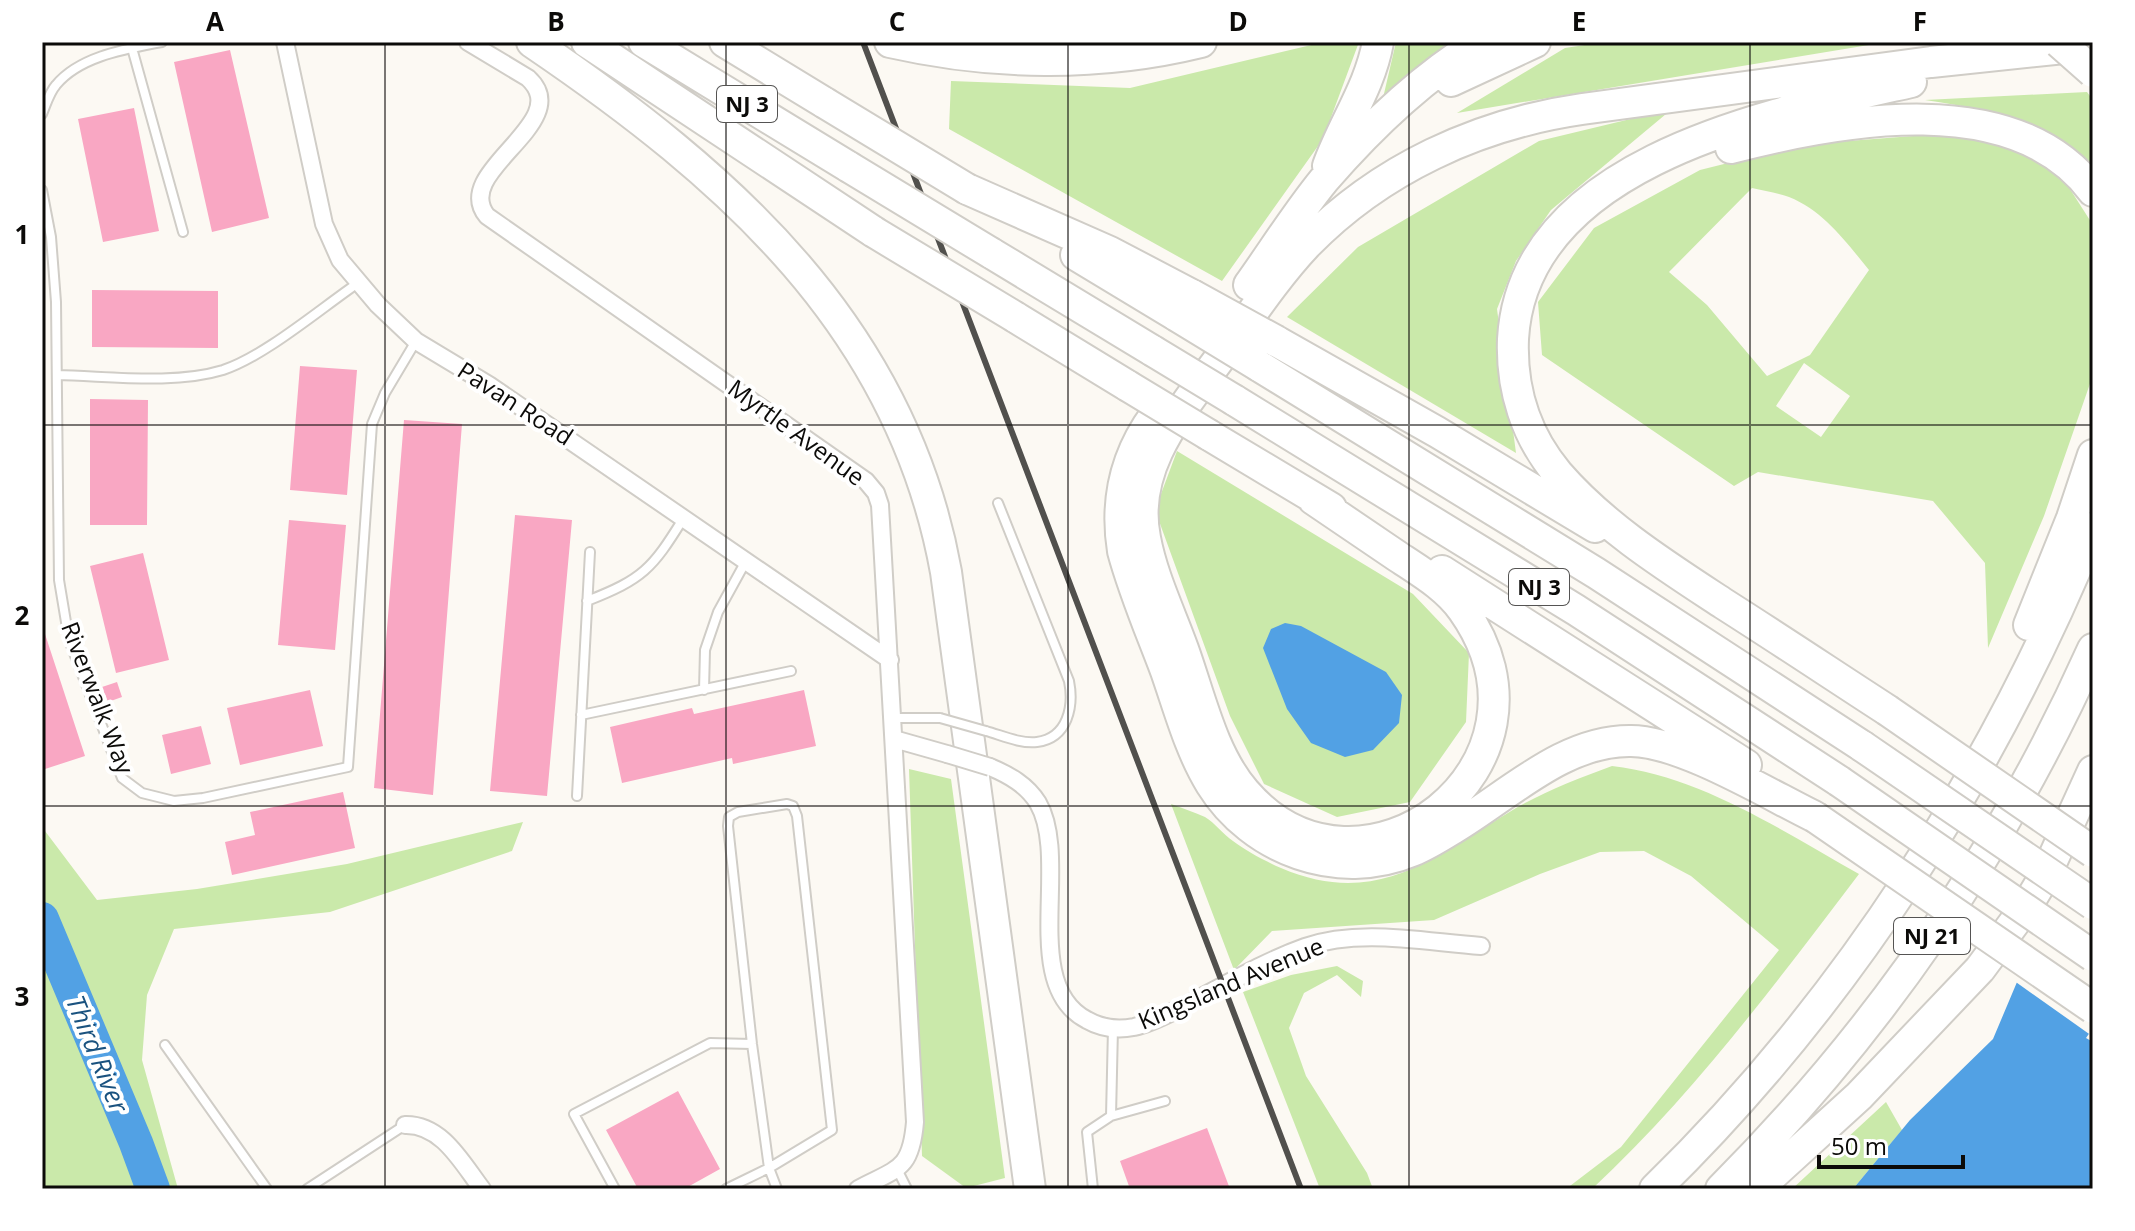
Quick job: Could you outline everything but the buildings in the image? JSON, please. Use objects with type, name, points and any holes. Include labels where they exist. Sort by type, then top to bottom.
[{"type":"highway","points":[[532,42],[659,135],[779,246],[818,290],[856,342],[883,387],[908,440],[935,519],[946,572],[1030,1189]]},
{"type":"highway","points":[[587,42],[874,232],[1313,499],[1496,604],[1791,795],[1815,817],[2093,1008]]},
{"type":"highway","name":"NJ 3","points":[[644,42],[1576,610],[1839,781],[2093,956]]},
{"type":"highway","name":"NJ 3","points":[[725,42],[967,189],[1185,306],[1259,366],[1596,573],[1862,746],[2093,904]]},
{"type":"highway","points":[[890,42],[956,55],[1012,60],[1071,60],[1142,53],[1201,42]]},
{"type":"highway","points":[[1322,183],[1339,137],[1366,83],[1378,42]]},
{"type":"highway","points":[[1480,42],[1426,80],[1322,183],[1148,424],[1133,451],[1124,480],[1119,522],[1127,566],[1196,753],[1218,794],[1255,831],[1285,849],[1319,860],[1355,863],[1411,852],[1567,756],[1597,745],[1631,741],[1648,742],[1680,752],[1815,817]]},
{"type":"highway","points":[[1366,137],[1454,79],[1535,42]]},
{"type":"highway","points":[[2059,42],[2093,72]]},
{"type":"highway","points":[[1313,499],[1428,576],[1456,601],[1482,645],[1491,678],[1490,729],[1480,759],[1464,785],[1443,807],[1418,824],[1371,840],[1340,840],[1295,829],[1268,813],[1238,783],[1218,746],[1151,559],[1142,521],[1142,497],[1148,472],[1165,436],[1271,288],[1305,247],[1350,206],[1407,168],[1475,135],[1528,119],[1931,62],[2093,45]]},
{"type":"highway","points":[[1690,582],[1614,526],[1559,474],[1527,424],[1515,380],[1513,353],[1516,318],[1534,266],[1564,223],[1591,199],[1681,147],[1742,124],[1916,81],[2093,45]]},
{"type":"highway","points":[[1622,180],[1684,160],[1804,131],[1875,123],[1935,121],[1989,126],[2020,135],[2061,159],[2093,191]]},
{"type":"highway","points":[[1185,306],[1276,341],[1690,582],[1887,710],[2093,852]]},
{"type":"highway","points":[[1955,805],[2060,550],[2093,455]]},
{"type":"highway","name":"NJ 21","points":[[1655,1189],[1724,1119],[1815,1011],[1902,890],[1955,805],[2021,686],[2093,528]]},
{"type":"highway","name":"NJ 21","points":[[1721,1189],[1831,1069],[1883,1004],[1946,915],[2019,796],[2093,649]]},
{"type":"highway","points":[[1757,1189],[1817,1136],[1908,1046],[2005,937],[2046,874],[2093,771]]},
{"type":"street","name":"Pavan Road","points":[[285,42],[324,224],[340,260],[358,283],[416,341],[489,385],[890,660]]},
{"type":"street","name":"Myrtle Avenue","points":[[468,42],[528,78],[536,85],[539,103],[530,126],[481,188],[479,202],[487,216],[866,481],[876,493],[883,529],[915,1122],[913,1146],[907,1159],[897,1169]]},
{"type":"street","name":"Kingsland Avenue","points":[[894,739],[990,767],[1011,777],[1037,803],[1047,825],[1051,946],[1058,988],[1072,1010],[1102,1026],[1134,1027],[1148,1023],[1283,956],[1321,942],[1376,938],[1481,946]]},
{"type":"street","points":[[405,1125],[415,1124],[437,1134],[482,1189]]},
{"type":"street","points":[[858,1189],[897,1169]]},
{"type":"lane","points":[[42,114],[54,87],[77,66],[162,42]]},
{"type":"lane","points":[[132,48],[183,232]]},
{"type":"lane","name":"Riverwalk Way","points":[[42,190],[51,237],[56,302],[59,580],[69,640],[122,778],[142,793],[174,801],[203,798],[348,767],[372,424],[385,393],[416,341]]},
{"type":"lane","points":[[57,375],[186,378],[222,370],[248,359],[358,283]]},
{"type":"lane","points":[[892,718],[940,718],[1035,742],[1049,739],[1066,721],[1072,697],[1069,681],[998,503]]},
{"type":"lane","points":[[587,601],[626,586],[658,559],[683,518]]},
{"type":"lane","points":[[577,796],[590,552]]},
{"type":"lane","points":[[704,690],[705,650],[718,612],[746,561]]},
{"type":"lane","points":[[581,715],[791,671]]},
{"type":"lane","points":[[726,1189],[769,1168],[832,1130],[797,816],[793,806],[787,804],[738,812],[729,817],[752,1044],[769,1168],[777,1189]]},
{"type":"lane","points":[[1111,1116],[1113,1028]]},
{"type":"lane","points":[[615,1189],[574,1114],[710,1043],[752,1044]]},
{"type":"lane","points":[[165,1045],[267,1189]]},
{"type":"lane","points":[[1093,1189],[1087,1132],[1111,1116],[1165,1101]]},
{"type":"lane","points":[[307,1189],[405,1125]]},
{"type":"lane","points":[[897,1169],[907,1189]]},
{"type":"green space","points":[[1324,42],[1359,42],[1323,139],[1222,281],[949,129],[951,81],[1130,88]]},
{"type":"green space","points":[[1396,42],[1463,42],[1383,98]]},
{"type":"green space","points":[[1604,42],[1887,42],[1457,113],[1565,48]]},
{"type":"green space","points":[[2087,92],[2093,100],[2093,166],[2055,137],[2015,119],[1925,100]]},
{"type":"green space","points":[[1672,109],[1551,210],[1516,261],[1497,309],[1516,453],[1287,317],[1358,247],[1539,141]]},
{"type":"green space","points":[[1926,135],[1966,137],[2007,146],[2038,161],[2068,186],[2093,225],[2093,375],[2044,516],[1988,648],[1985,563],[1933,501],[1758,472],[1734,486],[1542,355],[1538,302],[1594,228],[1700,170],[1776,151],[1835,142]],"holes":[[[1752,188],[1789,197],[1813,210],[1834,228],[1869,270],[1810,355],[1767,376],[1707,305],[1669,272]],[[1804,363],[1850,396],[1821,437],[1776,406]]]},
{"type":"green space","points":[[1177,451],[1413,594],[1469,653],[1466,722],[1410,802],[1337,817],[1264,784],[1230,716],[1155,510]]},
{"type":"green space","points":[[1612,766],[1645,772],[1709,793],[1859,874],[1699,1077],[1592,1189],[1566,1189],[1621,1147],[1779,950],[1691,876],[1644,851],[1600,852],[1434,920],[1272,931],[1234,970],[1171,804],[1205,817],[1238,845],[1281,868],[1316,879],[1348,883],[1378,880],[1406,871],[1433,859],[1527,802]]},
{"type":"green space","points":[[909,769],[951,779],[1005,1178],[966,1188],[922,1156]]},
{"type":"green space","points":[[523,822],[512,851],[330,912],[174,929],[147,995],[142,1060],[178,1189],[42,1189],[42,827],[97,900],[197,889],[347,864]]},
{"type":"green space","points":[[1337,966],[1363,981],[1361,997],[1337,975],[1304,993],[1289,1028],[1306,1076],[1367,1173],[1373,1189],[1320,1189],[1243,992],[1291,975]]},
{"type":"green space","points":[[1886,1102],[1902,1130],[1853,1189],[1792,1189]]},
{"type":"water","points":[[1285,623],[1301,626],[1386,672],[1402,695],[1399,723],[1373,750],[1345,757],[1311,743],[1287,709],[1263,648],[1271,629]]},
{"type":"water","points":[[2093,818],[2093,1028],[2086,1038],[2093,1042],[2093,1189],[1853,1189],[1910,1120],[1993,1039],[2036,937]]},
{"type":"pier","points":[[2093,814],[2092,1036],[2013,980],[2089,816]]},
{"type":"waterway","name":"Third River","points":[[42,919],[153,1189]]},
{"type":"railway","points":[[863,42],[1301,1189]]}]
